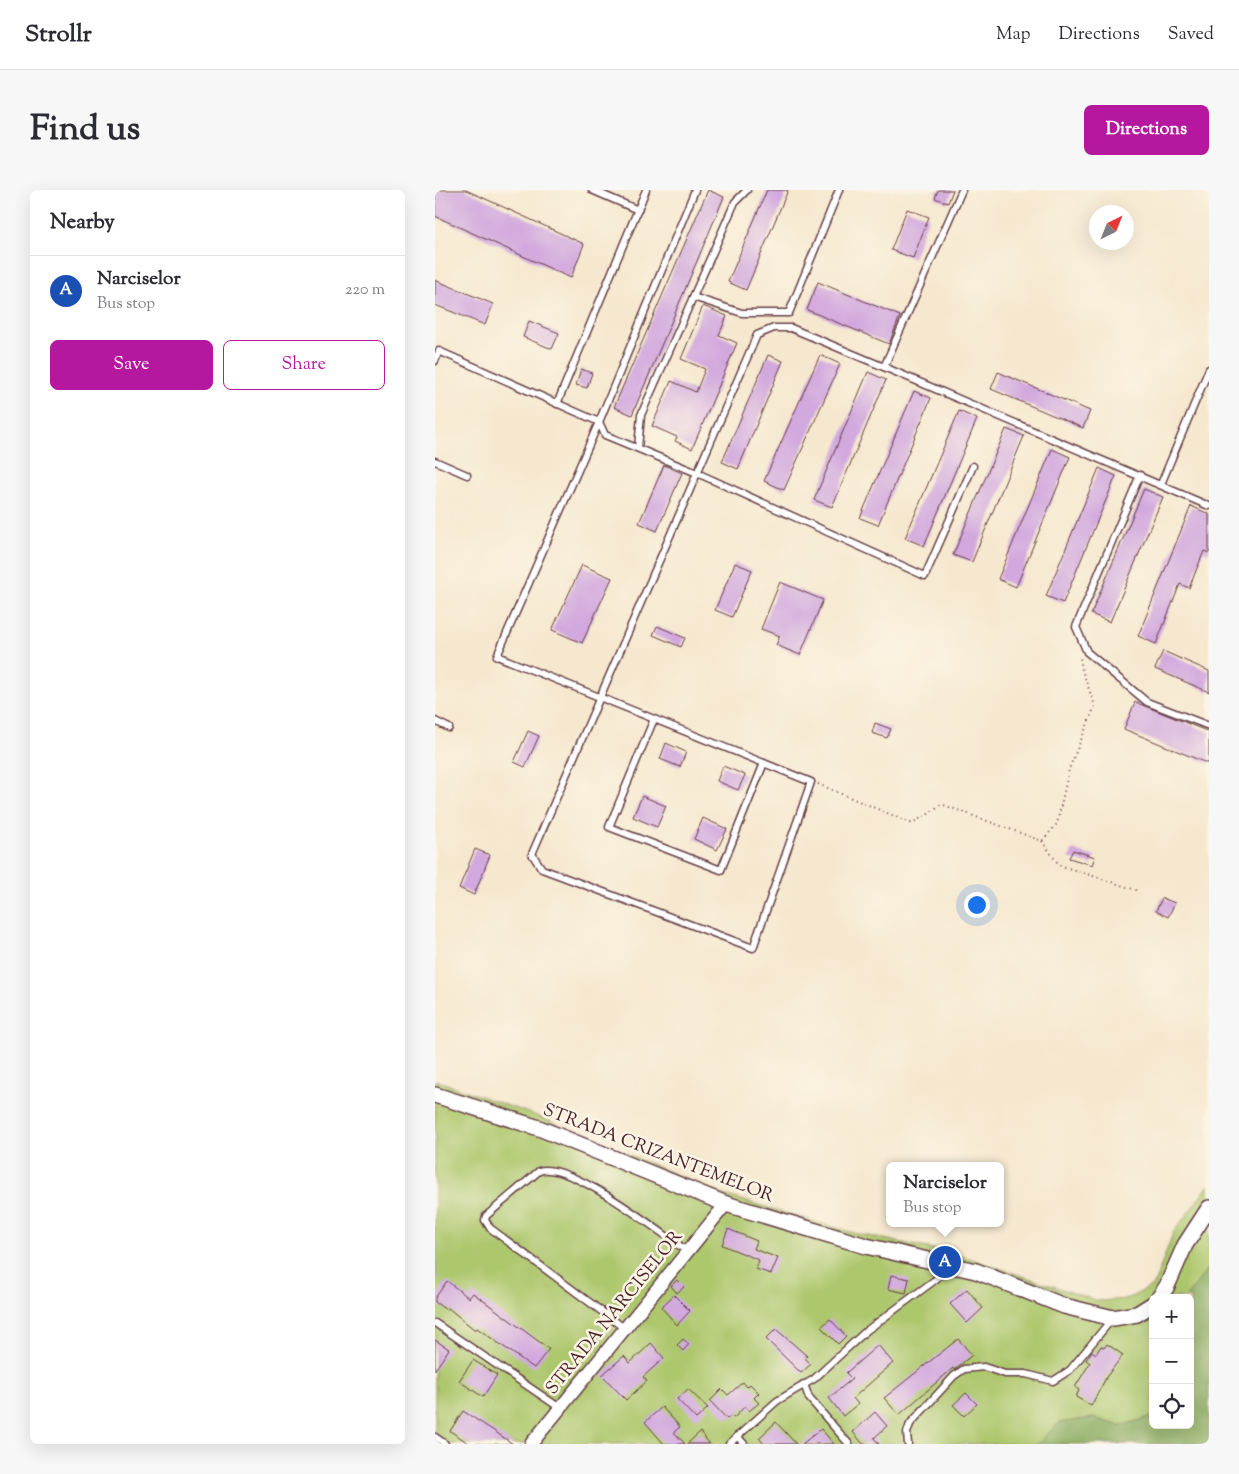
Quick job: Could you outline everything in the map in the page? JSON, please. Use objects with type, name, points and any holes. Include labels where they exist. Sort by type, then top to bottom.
[{"type":"street","name":"STRADA CRIZANTEMELOR","points":[[435,1095],[539,1128],[726,1204],[866,1246],[997,1278],[1064,1306],[1113,1318],[1137,1314],[1149,1306]]},
{"type":"street","name":"STRADA NARCISELOR","points":[[531,1444],[726,1204]]},
{"type":"street","points":[[1162,1294],[1185,1245],[1209,1208]]},
{"type":"lane","points":[[592,190],[638,210]]},
{"type":"lane","points":[[557,404],[646,190]]},
{"type":"lane","points":[[695,190],[599,422],[497,656],[600,698],[811,782],[753,948],[542,869],[532,854],[600,698],[757,335],[774,328],[791,328],[1209,506]]},
{"type":"lane","points":[[638,448],[641,415],[735,202],[747,190]]},
{"type":"lane","points":[[693,297],[742,313],[789,314],[839,190]]},
{"type":"lane","points":[[884,367],[962,190]]},
{"type":"lane","points":[[435,361],[437,350],[599,422],[605,435],[697,473],[925,576],[973,466]]},
{"type":"lane","points":[[1161,484],[1209,369]]},
{"type":"lane","points":[[435,461],[467,475]]},
{"type":"lane","points":[[1140,475],[1076,627],[1087,652],[1147,702],[1209,726]]},
{"type":"lane","points":[[654,719],[609,827],[721,870],[764,763]]},
{"type":"lane","points":[[435,721],[449,728]]},
{"type":"lane","points":[[624,1328],[490,1228],[485,1220],[486,1216],[539,1171],[549,1168],[589,1185],[640,1217],[688,1252]]},
{"type":"lane","points":[[729,1444],[777,1401],[814,1379],[866,1331],[935,1280],[949,1266]]},
{"type":"lane","points":[[908,1444],[907,1433],[910,1424],[954,1376],[964,1369],[984,1367],[1005,1374],[1027,1374],[1053,1381],[1070,1370],[1113,1318]]},
{"type":"lane","points":[[435,1324],[560,1409]]},
{"type":"lane","points":[[804,1384],[809,1398],[849,1444]]},
{"type":"lane","points":[[737,1436],[744,1444]]},
{"type":"lane","points":[[435,1437],[445,1444]]},
{"type":"path","points":[[1042,841],[1057,824],[1069,768],[1095,706],[1082,670],[1080,653]]},
{"type":"path","points":[[811,782],[911,823],[925,816],[941,804],[1042,841],[1059,865],[1139,891]]},
{"type":"green space","points":[[435,1080],[537,1116],[724,1195],[854,1233],[953,1253],[1098,1301],[1127,1299],[1154,1285],[1173,1233],[1209,1185],[1209,1267],[1190,1294],[1149,1294],[1149,1417],[1121,1426],[1093,1418],[1059,1423],[1037,1444],[435,1444]]},
{"type":"green space","points":[[1209,1267],[1209,1444],[1037,1444],[1059,1423],[1093,1418],[1121,1426],[1149,1417],[1149,1429],[1194,1429],[1194,1294],[1189,1294]]},
{"type":"building","points":[[435,190],[466,190],[584,244],[571,278],[435,216]]},
{"type":"building","points":[[708,190],[724,197],[632,415],[614,407]]},
{"type":"building","points":[[767,190],[788,190],[746,290],[728,282]]},
{"type":"building","points":[[938,190],[953,190],[948,203],[935,198]]},
{"type":"building","points":[[907,209],[929,217],[913,258],[891,250]]},
{"type":"building","points":[[435,280],[493,304],[485,325],[435,305]]},
{"type":"building","points":[[818,282],[900,316],[889,344],[807,310]]},
{"type":"building","points":[[703,306],[727,316],[719,335],[737,343],[692,449],[675,441],[677,437],[652,426],[671,381],[696,392],[705,369],[681,359]]},
{"type":"building","points":[[529,321],[559,333],[552,349],[523,337]]},
{"type":"building","points":[[768,355],[783,361],[738,469],[722,462]]},
{"type":"building","points":[[820,355],[840,364],[784,490],[764,481]]},
{"type":"building","points":[[581,369],[592,373],[587,388],[576,385]]},
{"type":"building","points":[[868,372],[886,380],[832,507],[814,500]]},
{"type":"building","points":[[998,372],[1090,411],[1083,428],[991,389]]},
{"type":"building","points":[[914,391],[931,398],[878,525],[860,518]]},
{"type":"building","points":[[959,411],[977,419],[924,546],[905,538]]},
{"type":"building","points":[[1006,429],[1024,436],[972,562],[953,555]]},
{"type":"building","points":[[1052,449],[1070,457],[1016,587],[998,579]]},
{"type":"building","points":[[664,465],[682,473],[657,531],[639,523]]},
{"type":"building","points":[[1099,468],[1116,476],[1063,603],[1046,596]]},
{"type":"building","points":[[1144,489],[1163,497],[1110,622],[1091,614]]},
{"type":"building","points":[[1191,506],[1209,514],[1209,553],[1204,551],[1189,588],[1180,584],[1156,644],[1138,636]]},
{"type":"building","points":[[735,563],[752,570],[732,617],[715,610]]},
{"type":"building","points":[[582,565],[612,578],[582,643],[552,630]]},
{"type":"building","points":[[780,582],[823,600],[800,655],[776,645],[780,636],[761,629]]},
{"type":"building","points":[[657,626],[685,638],[681,647],[653,635]]},
{"type":"building","points":[[1163,651],[1209,671],[1209,692],[1155,669]]},
{"type":"building","points":[[1135,702],[1209,732],[1209,764],[1124,729]]},
{"type":"building","points":[[875,723],[891,729],[887,738],[872,733]]},
{"type":"building","points":[[528,731],[539,736],[525,767],[514,762]]},
{"type":"building","points":[[666,743],[686,752],[680,767],[660,759]]},
{"type":"building","points":[[723,766],[745,775],[738,790],[717,781]]},
{"type":"building","points":[[642,796],[666,806],[657,827],[633,817]]},
{"type":"building","points":[[703,818],[727,829],[717,850],[694,839]]},
{"type":"building","points":[[475,849],[490,855],[474,895],[459,888]]},
{"type":"building","points":[[1073,850],[1095,857],[1092,865],[1069,858]]},
{"type":"building","points":[[1162,898],[1175,903],[1168,917],[1156,911]]},
{"type":"building","points":[[728,1229],[757,1241],[754,1249],[778,1258],[771,1274],[756,1269],[759,1260],[722,1245]]},
{"type":"building","points":[[891,1275],[909,1279],[906,1293],[888,1289]]},
{"type":"building","points":[[677,1280],[684,1287],[677,1293],[671,1286]]},
{"type":"building","points":[[447,1281],[469,1298],[473,1293],[549,1349],[534,1368],[477,1328],[475,1330],[447,1307],[446,1310],[435,1302],[435,1298]]},
{"type":"building","points":[[967,1289],[983,1308],[967,1323],[950,1304]]},
{"type":"building","points":[[674,1295],[690,1311],[677,1325],[661,1307]]},
{"type":"building","points":[[830,1319],[846,1336],[838,1344],[821,1327]]},
{"type":"building","points":[[776,1329],[807,1356],[805,1358],[811,1364],[801,1373],[766,1339]]},
{"type":"building","points":[[683,1339],[689,1344],[683,1351],[677,1345]]},
{"type":"building","points":[[958,1339],[972,1355],[954,1370],[953,1368],[899,1415],[884,1398]]},
{"type":"building","points":[[435,1340],[449,1349],[435,1370]]},
{"type":"building","points":[[651,1343],[664,1358],[643,1377],[647,1381],[626,1400],[602,1375],[624,1356],[630,1363]]},
{"type":"building","points":[[1107,1344],[1123,1355],[1107,1376],[1091,1406],[1076,1397],[1079,1390],[1075,1387],[1090,1363],[1086,1360],[1092,1351],[1096,1354],[1101,1346],[1104,1348]]},
{"type":"building","points":[[878,1345],[893,1363],[853,1398],[858,1404],[843,1416],[829,1398],[852,1379],[846,1373]]},
{"type":"building","points":[[473,1360],[497,1375],[483,1397],[459,1381]]},
{"type":"building","points":[[743,1382],[747,1387],[750,1384],[759,1393],[754,1398],[759,1403],[749,1411],[745,1406],[734,1418],[731,1416],[727,1419],[710,1401],[722,1389],[728,1395]]},
{"type":"building","points":[[688,1389],[708,1408],[696,1419],[677,1399]]},
{"type":"building","points":[[966,1393],[977,1404],[964,1416],[953,1405]]},
{"type":"building","points":[[662,1407],[680,1427],[674,1432],[685,1444],[664,1444],[645,1422]]},
{"type":"building","points":[[463,1411],[513,1444],[470,1444],[450,1431]]},
{"type":"building","points":[[875,1412],[887,1426],[874,1438],[879,1444],[863,1444],[853,1432]]},
{"type":"building","points":[[776,1422],[796,1444],[764,1444],[759,1438]]},
{"type":"building","points":[[821,1429],[834,1444],[802,1444]]},
{"type":"building","points":[[700,1432],[710,1444],[687,1444]]},
{"type":"place","name":"Narciselor","points":[[945,1262]]}]
